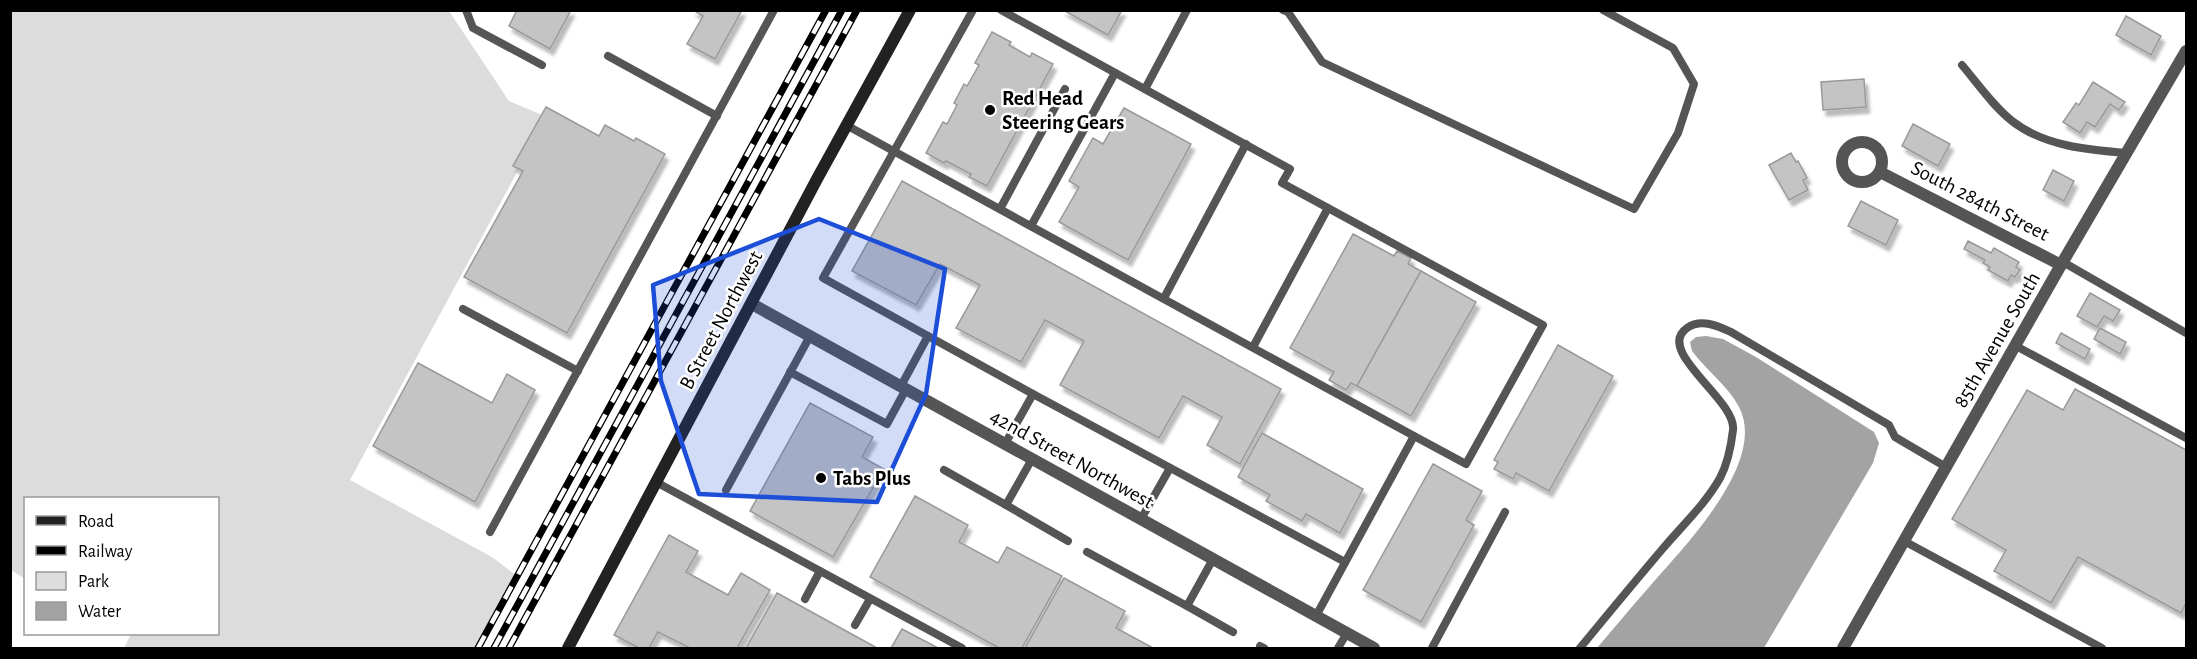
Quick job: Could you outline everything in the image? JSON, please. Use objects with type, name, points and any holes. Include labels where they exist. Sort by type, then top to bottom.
[{"type":"street","name":"B Street Northwest","points":[[568,648],[846,125],[910,10]]},
{"type":"street","name":"85th Avenue South","points":[[1843,648],[2062,263],[2187,51]]},
{"type":"street","name":"South 284th Street","points":[[1880,172],[2062,263]]},
{"type":"street","name":"42nd Street Northwest","points":[[752,303],[1374,648]]},
{"type":"lane","points":[[466,10],[473,28],[542,65]]},
{"type":"lane","points":[[490,532],[774,10]]},
{"type":"lane","points":[[973,10],[823,278],[1346,562]]},
{"type":"lane","points":[[846,125],[1466,464],[1543,325],[1282,183],[1290,169],[1001,10]]},
{"type":"lane","points":[[1145,89],[1187,10]]},
{"type":"lane","points":[[1287,11],[1322,62],[1635,209],[1678,133],[1694,84],[1673,48],[1603,10]]},
{"type":"lane","points":[[608,56],[717,116]]},
{"type":"lane","points":[[1962,65],[2013,122],[2034,134],[2059,144],[2127,153]]},
{"type":"lane","points":[[1031,226],[1115,73]]},
{"type":"lane","points":[[1000,208],[1065,89]]},
{"type":"lane","points":[[1164,298],[1246,144]]},
{"type":"lane","points":[[1253,347],[1328,208]]},
{"type":"lane","points":[[2062,263],[2187,333]]},
{"type":"lane","points":[[464,309],[578,371]]},
{"type":"lane","points":[[1580,648],[1694,512],[1719,478],[1730,453],[1734,424],[1727,408],[1691,368],[1679,348],[1679,338],[1687,328],[1699,323],[1713,324],[1731,332],[1889,425],[1895,437],[1946,468]]},
{"type":"lane","points":[[726,490],[810,336]]},
{"type":"lane","points":[[790,372],[886,424],[928,336]]},
{"type":"lane","points":[[2016,345],[2187,438]]},
{"type":"lane","points":[[1005,444],[1033,394]]},
{"type":"lane","points":[[1316,616],[1414,436]]},
{"type":"lane","points":[[1006,505],[1032,459]]},
{"type":"lane","points":[[1141,519],[1170,468]]},
{"type":"lane","points":[[944,470],[1068,541]]},
{"type":"lane","points":[[657,482],[962,648]]},
{"type":"lane","points":[[1432,648],[1505,512]]},
{"type":"lane","points":[[1904,541],[2102,648]]},
{"type":"lane","points":[[1088,552],[1233,632]]},
{"type":"lane","points":[[1187,606],[1213,559]]},
{"type":"lane","points":[[805,599],[820,572]]},
{"type":"lane","points":[[855,625],[870,599]]},
{"type":"lane","points":[[1338,648],[1347,633]]},
{"type":"highlighted area","points":[[819,219],[945,269],[926,394],[877,502],[699,494],[661,381],[653,285]]},
{"type":"green space","points":[[11,11],[449,11],[509,101],[547,117],[350,480],[492,557],[517,576],[476,648],[124,648],[130,636],[128,635],[219,635],[219,497],[24,497],[24,578],[11,570]]},
{"type":"water","points":[[1696,337],[1723,339],[1756,357],[1874,432],[1879,443],[1873,463],[1764,648],[1597,648],[1682,550],[1718,503],[1732,478],[1742,453],[1745,429],[1739,407],[1729,392],[1692,351],[1690,342]]},
{"type":"building","points":[[517,10],[571,10],[550,49],[509,26]]},
{"type":"building","points":[[693,10],[742,10],[715,59],[687,44],[703,16]]},
{"type":"building","points":[[1063,10],[1122,10],[1108,35]]},
{"type":"building","points":[[2126,16],[2161,36],[2151,55],[2116,35]]},
{"type":"building","points":[[992,32],[1011,42],[1009,45],[1030,57],[1032,53],[1053,64],[987,186],[969,177],[971,174],[926,153],[943,122],[947,124],[957,105],[954,103],[964,84],[967,86],[979,65],[975,63]]},
{"type":"building","points":[[1864,79],[1866,107],[1823,110],[1821,82]]},
{"type":"building","points":[[2093,82],[2125,102],[2119,110],[2110,104],[2095,127],[2087,122],[2080,133],[2063,122],[2076,103],[2079,105]]},
{"type":"building","points":[[546,107],[599,136],[605,125],[665,154],[567,333],[464,277],[523,171],[513,166]]},
{"type":"building","points":[[1124,108],[1191,144],[1128,260],[1059,222],[1079,187],[1069,181],[1093,138],[1103,144]]},
{"type":"building","points":[[1913,124],[1950,144],[1938,166],[1902,146]]},
{"type":"building","points":[[1791,153],[1807,178],[1803,180],[1808,190],[1789,200],[1769,165]]},
{"type":"building","points":[[2053,170],[2074,181],[2064,201],[2043,190]]},
{"type":"building","points":[[902,181],[1281,389],[1240,464],[1207,445],[1222,417],[1183,396],[1159,438],[1060,385],[1084,341],[1045,320],[1021,362],[956,328],[980,285],[940,264],[916,305],[852,271]]},
{"type":"building","points":[[1861,201],[1898,220],[1886,245],[1848,226]]},
{"type":"building","points":[[1353,234],[1394,256],[1397,251],[1411,258],[1408,264],[1421,271],[1357,386],[1351,383],[1346,390],[1329,380],[1334,372],[1290,348]]},
{"type":"building","points":[[1968,241],[1991,253],[1994,248],[2019,262],[2016,267],[2020,270],[2015,277],[2011,275],[2008,281],[1988,270],[1990,267],[1983,263],[1985,260],[1964,249]]},
{"type":"building","points":[[1421,271],[1476,302],[1411,416],[1357,386]]},
{"type":"building","points":[[2090,293],[2120,310],[2113,321],[2104,316],[2097,327],[2077,316]]},
{"type":"building","points":[[2100,328],[2126,342],[2120,354],[2094,339]]},
{"type":"building","points":[[2061,333],[2090,349],[2085,359],[2056,343]]},
{"type":"building","points":[[1558,345],[1613,376],[1549,491],[1516,473],[1513,479],[1494,469],[1498,462],[1494,460]]},
{"type":"building","points":[[418,363],[492,403],[507,374],[535,390],[475,502],[373,446]]},
{"type":"building","points":[[2075,389],[2186,450],[2186,603],[2181,613],[2078,557],[2051,603],[1994,571],[2006,550],[1952,519],[2027,390],[2063,410]]},
{"type":"building","points":[[810,403],[873,437],[862,457],[884,469],[833,557],[750,511]]},
{"type":"building","points":[[1262,433],[1363,489],[1340,533],[1306,514],[1302,521],[1266,501],[1270,495],[1238,477]]},
{"type":"building","points":[[1433,464],[1482,491],[1466,520],[1474,525],[1421,622],[1363,590]]},
{"type":"building","points":[[915,496],[968,525],[959,542],[998,563],[1007,547],[1062,576],[1022,648],[999,648],[870,577]]},
{"type":"building","points":[[669,535],[698,551],[686,572],[728,595],[741,573],[770,590],[737,648],[690,648],[658,632],[649,648],[639,648],[614,635]]},
{"type":"building","points":[[1064,578],[1125,611],[1116,628],[1153,648],[1025,648]]},
{"type":"building","points":[[777,593],[877,648],[746,648]]},
{"type":"building","points":[[902,629],[938,648],[891,648]]},
{"type":"railway","points":[[478,648],[826,10]]},
{"type":"railway","points":[[494,648],[842,10]]},
{"type":"railway","points":[[509,648],[857,10]]},
{"type":"place","name":"Red Head Steering Gears","points":[[990,110]]},
{"type":"place","name":"Tabs Plus","points":[[821,478]]}]
